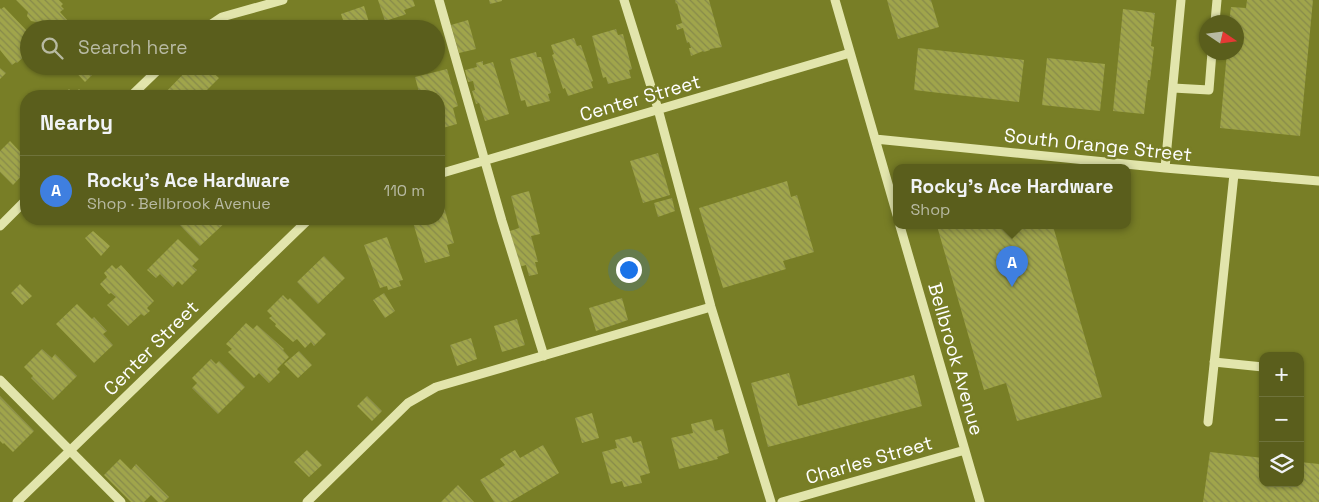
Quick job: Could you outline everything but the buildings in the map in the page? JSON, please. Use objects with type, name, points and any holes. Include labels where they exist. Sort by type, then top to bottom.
[{"type":"street","points":[[218,20],[222,17],[283,0]]},
{"type":"street","points":[[440,0],[485,160],[544,356]]},
{"type":"street","points":[[624,0],[658,109],[712,307],[771,502]]},
{"type":"street","points":[[835,0],[893,201]]},
{"type":"street","points":[[1165,168],[1181,0]]},
{"type":"street","points":[[1216,15],[1217,0]]},
{"type":"street","name":"Center Street","points":[[445,172],[850,53]]},
{"type":"street","points":[[1173,88],[1209,90],[1211,60]]},
{"type":"street","points":[[137,90],[153,75]]},
{"type":"street","name":"South Orange Street","points":[[875,139],[1125,164]]},
{"type":"street","name":"South Orange Street","points":[[1131,165],[1319,181]]},
{"type":"street","points":[[1208,422],[1234,174]]},
{"type":"street","points":[[0,226],[20,206]]},
{"type":"street","name":"Center Street","points":[[17,502],[303,225]]},
{"type":"street","name":"Bellbrook Avenue","points":[[901,229],[980,502]]},
{"type":"street","points":[[307,502],[408,403],[421,394],[460,379],[712,307]]},
{"type":"street","points":[[1214,362],[1259,367]]},
{"type":"street","points":[[0,380],[121,502]]},
{"type":"street","name":"Charles Street","points":[[788,501],[965,450]]},
{"type":"place","name":"Rocky's Ace Hardware","points":[[1012,287]]}]
